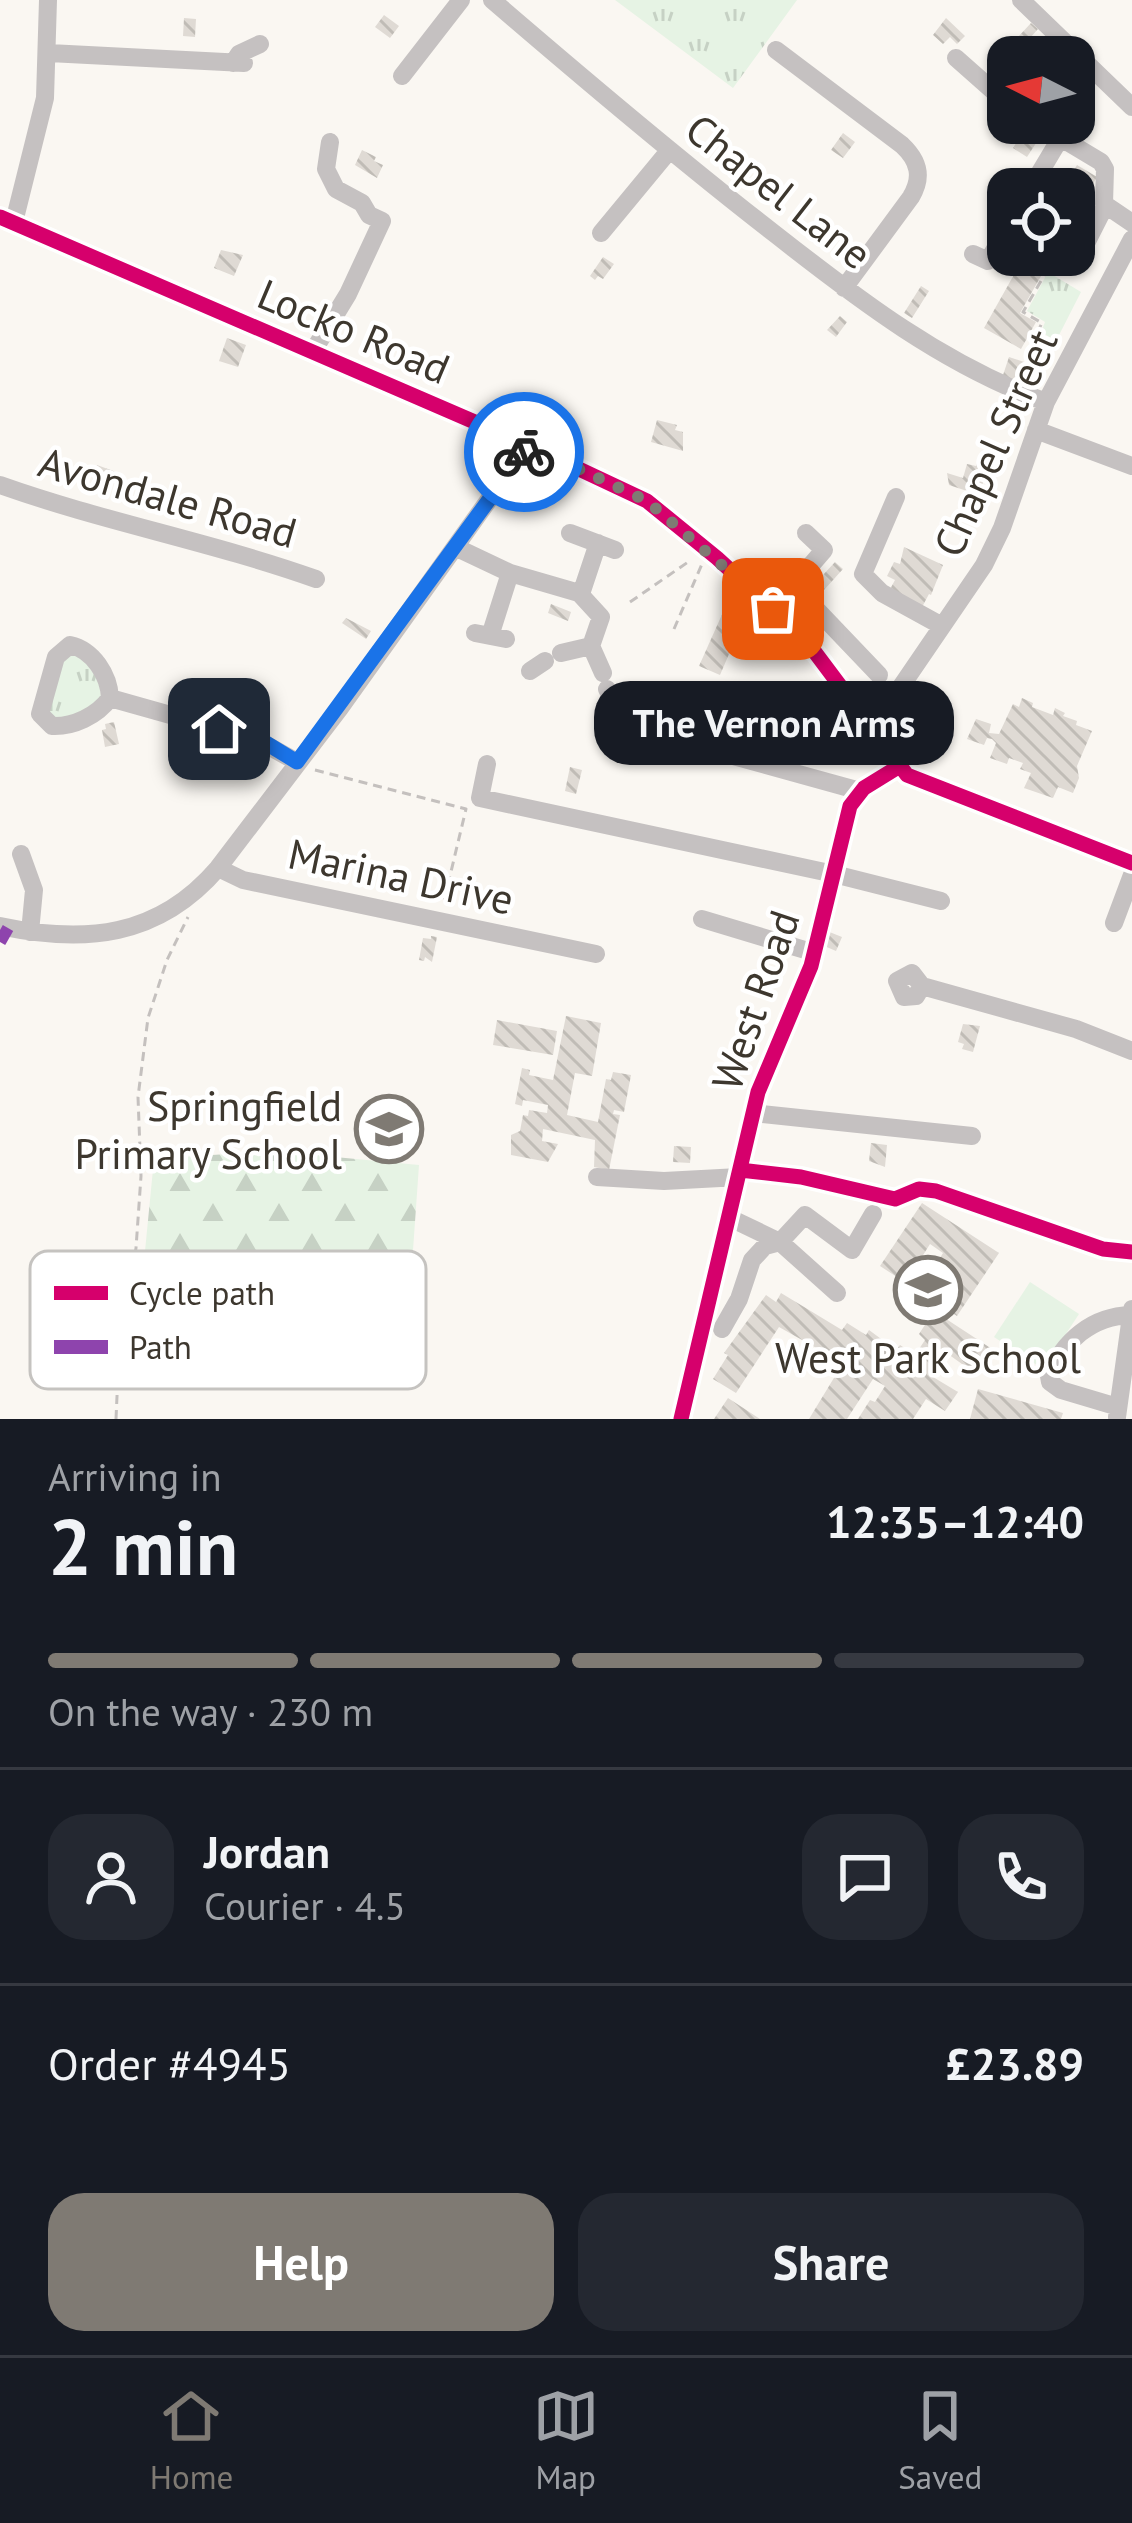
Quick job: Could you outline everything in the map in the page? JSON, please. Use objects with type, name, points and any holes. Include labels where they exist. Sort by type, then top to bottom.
[{"type":"street","points":[[7,219],[38,140],[49,53],[48,0]]},
{"type":"street","points":[[413,72],[460,0]]},
{"type":"street","name":"Chapel Lane","points":[[492,0],[668,152],[844,288],[974,374],[1046,402]]},
{"type":"street","points":[[1021,0],[1132,107]]},
{"type":"street","points":[[49,53],[239,63],[238,54],[260,44]]},
{"type":"street","points":[[776,50],[902,146],[916,162],[916,189],[844,288]]},
{"type":"street","points":[[961,69],[987,88]]},
{"type":"street","points":[[312,353],[348,294],[382,220],[334,186],[326,169],[330,142]]},
{"type":"street","points":[[1072,144],[1103,164],[1095,211]]},
{"type":"street","points":[[613,230],[668,152]]},
{"type":"street","points":[[1100,198],[1132,223]]},
{"type":"street","name":"Locko Road","points":[[7,219],[647,501],[708,550],[818,655],[898,767]]},
{"type":"street","name":"Chapel Street","points":[[872,729],[969,590],[995,544],[1046,402],[1132,239]]},
{"type":"street","points":[[973,254],[987,261]]},
{"type":"street","points":[[1036,430],[1132,466]]},
{"type":"street","points":[[0,926],[73,937],[112,932],[160,914],[211,876],[528,445]]},
{"type":"street","name":"Avondale Road","points":[[0,485],[72,509],[239,552],[316,579]]},
{"type":"street","points":[[896,497],[863,574],[882,593],[942,626]]},
{"type":"street","points":[[570,533],[606,547],[581,594]]},
{"type":"street","points":[[773,609],[824,550],[806,533]]},
{"type":"street","points":[[455,548],[510,573],[581,594],[601,616]]},
{"type":"street","points":[[490,636],[510,573]]},
{"type":"street","points":[[794,586],[880,675]]},
{"type":"street","points":[[601,616],[626,608]]},
{"type":"street","points":[[601,616],[591,646],[611,697],[632,704]]},
{"type":"street","points":[[70,645],[92,657],[108,684],[110,698],[88,716],[64,726],[48,724],[40,713],[56,657],[70,645]]},
{"type":"street","points":[[545,662],[591,646]]},
{"type":"street","points":[[110,698],[256,739],[297,762]]},
{"type":"street","points":[[697,746],[860,791],[898,767],[923,784],[1132,863]]},
{"type":"street","points":[[488,764],[473,804],[834,874],[941,901]]},
{"type":"street","name":"West Road","points":[[681,1419],[764,1074],[802,992],[850,806],[860,791]]},
{"type":"street","points":[[21,854],[34,890],[30,932]]},
{"type":"street","points":[[1114,923],[1132,875]]},
{"type":"street","name":"Marina Drive","points":[[211,876],[439,921],[573,939],[596,954]]},
{"type":"street","points":[[702,919],[815,953]]},
{"type":"street","points":[[922,986],[1064,1025],[1132,1051]]},
{"type":"street","points":[[753,1113],[972,1136]]},
{"type":"street","points":[[948,1155],[950,1133]]},
{"type":"street","points":[[597,1177],[664,1181],[739,1177]]},
{"type":"street","points":[[722,1329],[739,1299],[752,1260],[765,1246],[780,1242],[805,1215],[852,1250],[874,1214]]},
{"type":"street","points":[[730,1218],[780,1242],[837,1293]]},
{"type":"street","points":[[1131,1312],[1117,1413],[1061,1390],[1049,1376],[1066,1347],[1099,1320],[1131,1312]]},
{"type":"path","points":[[1095,203],[1100,198]]},
{"type":"path","points":[[1044,276],[1023,312],[1042,323],[1036,335],[1070,354]]},
{"type":"path","points":[[626,608],[708,550]]},
{"type":"path","points":[[674,628],[708,550]]},
{"type":"path","points":[[297,762],[305,768],[473,804],[439,921]]},
{"type":"path","points":[[136,1251],[141,1176],[138,1097],[148,1018],[167,960],[211,876]]},
{"type":"path","points":[[116,1419],[117,1389]]},
{"type":"green space","points":[[615,0],[797,0],[733,88]]},
{"type":"green space","points":[[1046,276],[1055,276],[1081,292],[1056,341],[1041,332],[1045,322],[1027,311]]},
{"type":"green space","points":[[79,652],[99,681],[101,698],[73,718],[51,719],[46,705],[62,655]]},
{"type":"green space","points":[[272,1151],[419,1165],[413,1251],[145,1251],[154,1159]]},
{"type":"green space","points":[[1030,1282],[1079,1314],[1043,1369],[994,1337]]},
{"type":"building","points":[[384,15],[399,26],[390,38],[375,27]]},
{"type":"building","points":[[184,18],[196,19],[195,37],[183,36]]},
{"type":"building","points":[[946,18],[965,36],[957,44],[950,37],[943,44],[933,35]]},
{"type":"building","points":[[1031,23],[1038,29],[1032,36],[1019,36]]},
{"type":"building","points":[[843,133],[855,142],[843,158],[831,150]]},
{"type":"building","points":[[1015,144],[1035,144],[1027,157],[1013,148]]},
{"type":"building","points":[[362,150],[383,165],[377,178],[355,165]]},
{"type":"building","points":[[221,250],[243,255],[234,276],[214,268]]},
{"type":"building","points":[[603,257],[614,264],[603,279],[595,280],[590,276]]},
{"type":"building","points":[[1013,276],[1041,276],[1020,313],[1036,322],[1021,349],[984,328]]},
{"type":"building","points":[[921,286],[929,291],[912,318],[904,313]]},
{"type":"building","points":[[840,316],[847,322],[836,337],[827,330]]},
{"type":"building","points":[[227,338],[246,345],[238,367],[219,361]]},
{"type":"building","points":[[1009,357],[1042,368],[1035,389],[1002,378]]},
{"type":"building","points":[[657,420],[677,425],[675,430],[683,432],[683,451],[651,442]]},
{"type":"building","points":[[979,458],[990,461],[979,495],[949,485],[947,473],[963,478],[967,464],[976,466]]},
{"type":"building","points":[[97,465],[116,472],[111,487],[92,480]]},
{"type":"building","points":[[904,547],[943,565],[921,609],[888,593],[895,580],[887,576],[894,562],[900,564]]},
{"type":"building","points":[[835,562],[843,569],[824,590],[821,587],[816,592],[811,588]]},
{"type":"building","points":[[728,601],[748,610],[740,628],[734,630],[720,675],[699,666]]},
{"type":"building","points":[[551,604],[571,612],[568,621],[548,613]]},
{"type":"building","points":[[346,618],[371,631],[366,639],[342,623]]},
{"type":"building","points":[[1022,698],[1053,715],[1055,708],[1092,731],[1077,766],[1079,778],[1073,793],[1058,787],[1053,798],[1024,788],[1031,773],[1020,769],[1023,763],[990,758],[996,743],[992,739],[987,738],[984,745],[967,739],[976,719],[991,724],[989,733],[999,734],[1013,704],[1019,707]]},
{"type":"building","points":[[704,711],[722,718],[718,734],[697,731]]},
{"type":"building","points":[[114,722],[119,744],[105,747],[102,730]]},
{"type":"building","points":[[570,767],[582,770],[576,794],[565,791]]},
{"type":"building","points":[[827,931],[842,937],[836,951],[822,945]]},
{"type":"building","points":[[437,937],[432,962],[425,957],[419,960],[423,938]]},
{"type":"building","points":[[566,1016],[601,1023],[592,1076],[575,1073],[567,1115],[598,1122],[606,1079],[611,1080],[613,1072],[631,1075],[624,1112],[614,1110],[613,1114],[620,1115],[609,1170],[594,1167],[595,1140],[543,1129],[542,1141],[558,1144],[548,1162],[511,1155],[511,1135],[520,1131],[523,1115],[528,1116],[529,1110],[547,1113],[548,1105],[523,1100],[522,1106],[515,1104],[522,1068],[530,1070],[529,1075],[553,1080]]},
{"type":"building","points":[[497,1020],[557,1031],[553,1055],[493,1045]]},
{"type":"building","points":[[963,1024],[980,1026],[973,1052],[962,1049],[964,1044],[958,1042]]},
{"type":"building","points":[[871,1143],[887,1145],[885,1167],[869,1161]]},
{"type":"building","points":[[674,1146],[691,1147],[690,1163],[673,1162]]},
{"type":"building","points":[[922,1203],[999,1253],[957,1316],[880,1266]],"holes":[[[930,1244],[943,1253],[934,1268],[920,1260]]]},
{"type":"building","points":[[781,1293],[842,1330],[847,1323],[866,1335],[869,1330],[896,1350],[900,1345],[915,1355],[925,1340],[919,1334],[934,1311],[992,1349],[976,1374],[948,1354],[933,1377],[958,1392],[945,1411],[926,1399],[913,1419],[858,1419],[885,1386],[873,1379],[847,1419],[809,1419],[843,1363],[779,1327],[736,1393],[713,1379],[728,1355],[724,1353],[766,1295],[776,1302]]},
{"type":"building","points":[[978,1389],[1063,1413],[1061,1419],[970,1419]]},
{"type":"building","points":[[728,1398],[760,1419],[714,1419]]},
{"type":"marked path","points":[[0,942],[8,928]]},
{"type":"cycle path","points":[[0,217],[647,501],[805,639],[907,775],[1132,863]]},
{"type":"cycle path","points":[[681,1419],[758,1092],[811,966],[850,806],[864,788],[898,767]]},
{"type":"cycle path","points":[[740,1170],[801,1177],[895,1199],[919,1189],[936,1191],[1103,1249],[1132,1252]]},
{"type":"way so far","points":[[524,452],[528,445],[647,501],[773,609]]},
{"type":"place","name":"The Vernon Arms","points":[[773,609]]},
{"type":"place","name":"Springfield Primary School","points":[[389,1129]]},
{"type":"place","name":"West Park School","points":[[928,1290]]},
{"type":"route","points":[[219,729],[266,743],[297,762],[524,452]]}]
